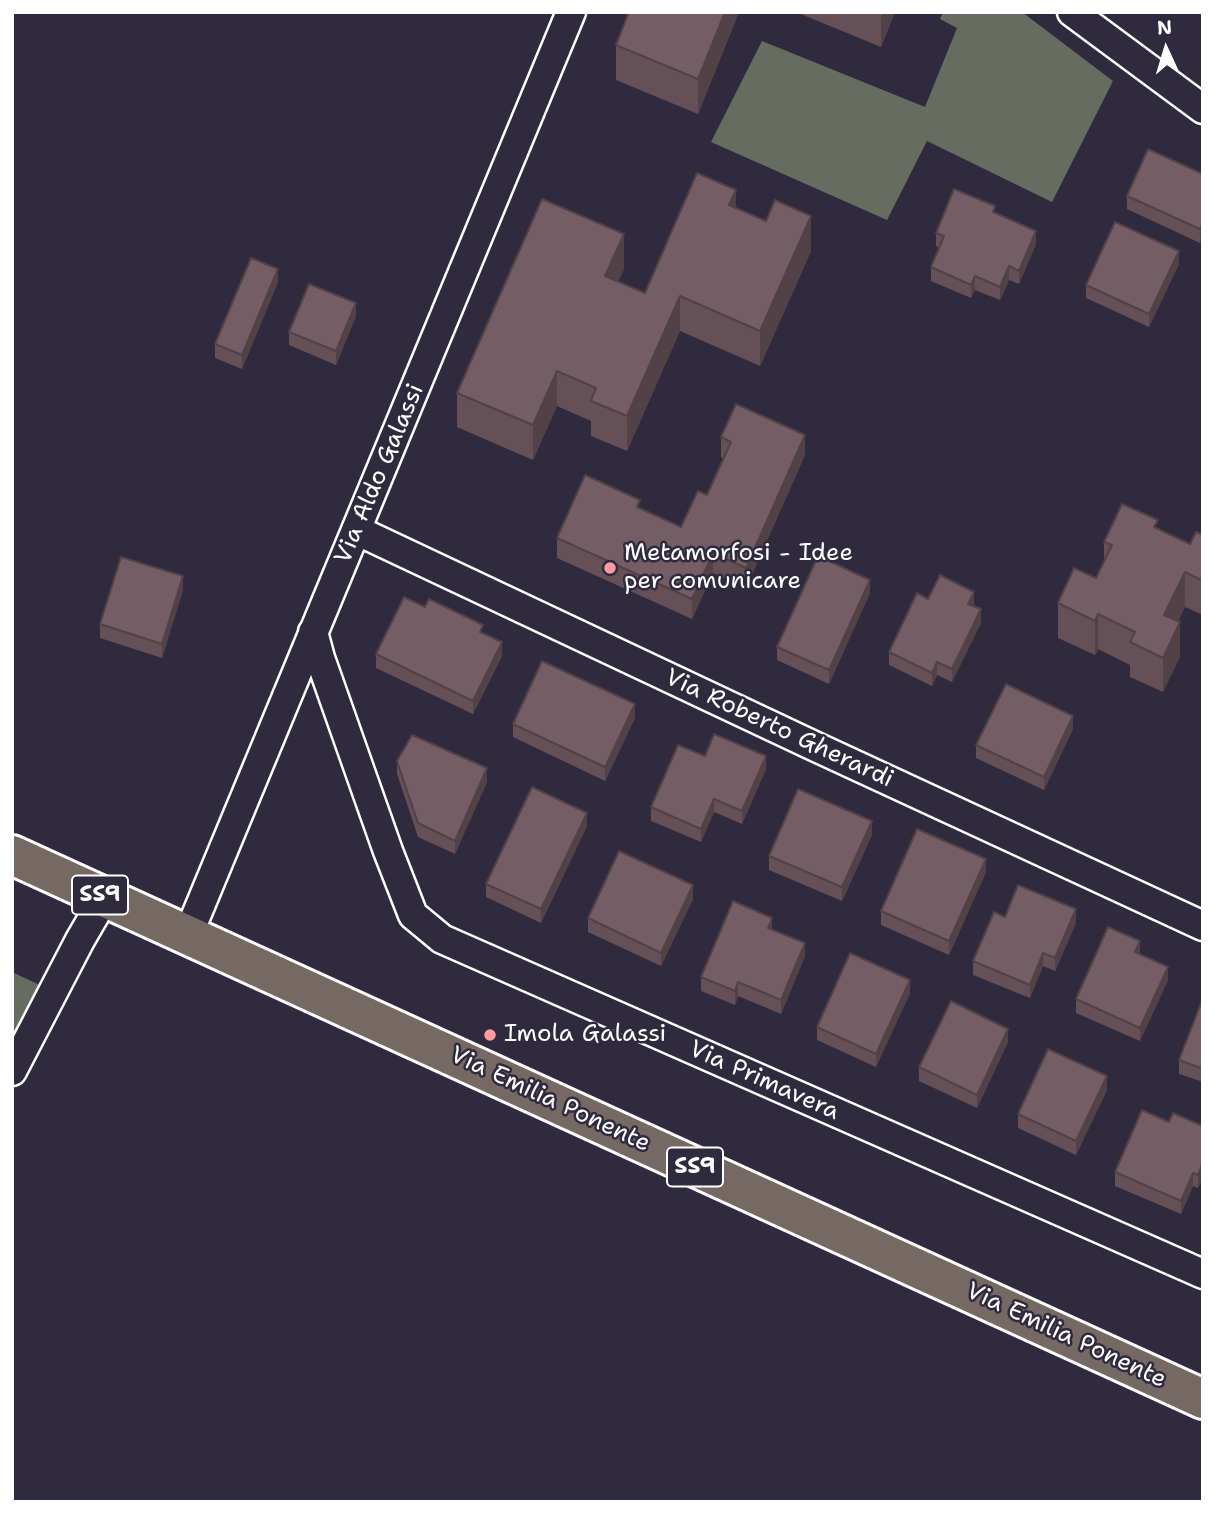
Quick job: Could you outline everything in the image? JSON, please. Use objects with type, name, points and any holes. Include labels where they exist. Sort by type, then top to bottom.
[{"type":"main road","name":"Via Emilia Ponente","points":[[12,855],[1203,1399]]},
{"type":"street","name":"Via Aldo Galassi","points":[[188,935],[571,12]]},
{"type":"street","points":[[1072,12],[1203,108]]},
{"type":"street","name":"Via Roberto Gherardi","points":[[356,530],[1203,926]]},
{"type":"street","name":"Via Primavera","points":[[313,632],[413,915],[442,939],[1203,1275]]},
{"type":"street","points":[[12,1071],[105,897]]},
{"type":"green space","points":[[943,12],[1022,12],[1113,81],[1052,202],[927,141],[887,220],[711,142],[762,41],[925,107],[957,28],[940,19]]},
{"type":"green space","points":[[12,972],[42,986],[12,1045]]},
{"type":"building","points":[[629,12],[725,12],[698,79],[616,45]]},
{"type":"building","points":[[1148,149],[1203,174],[1203,224],[1200,229],[1127,196]]},
{"type":"building","points":[[697,173],[736,190],[729,205],[766,221],[775,200],[811,216],[760,331],[680,296],[627,416],[591,401],[596,388],[557,371],[533,425],[457,393],[542,199],[624,234],[605,276],[645,293]]},
{"type":"building","points":[[954,189],[995,206],[993,212],[1036,231],[1019,271],[1009,266],[1000,287],[975,276],[971,285],[931,267],[944,236],[936,233]]},
{"type":"building","points":[[1115,222],[1179,251],[1149,314],[1086,285]]},
{"type":"building","points":[[251,258],[278,269],[242,355],[215,344]]},
{"type":"building","points":[[309,284],[356,303],[336,351],[289,332]]},
{"type":"building","points":[[736,404],[805,435],[746,568],[713,553],[692,599],[557,538],[585,475],[640,500],[637,507],[681,527],[698,491],[707,495],[731,442],[721,437]]},
{"type":"building","points":[[1122,504],[1158,520],[1154,527],[1190,544],[1196,532],[1203,535],[1203,581],[1185,572],[1164,615],[1180,622],[1163,658],[1130,642],[1135,632],[1098,614],[1095,621],[1058,603],[1074,568],[1096,578],[1112,545],[1104,542]]},
{"type":"building","points":[[818,556],[870,580],[829,670],[777,647]]},
{"type":"building","points":[[121,557],[183,576],[162,644],[100,624]]},
{"type":"building","points":[[940,575],[974,592],[968,604],[981,609],[952,669],[937,662],[932,673],[889,652],[917,593],[928,599]]},
{"type":"building","points":[[404,597],[425,607],[429,599],[483,625],[480,632],[502,642],[473,701],[376,654]]},
{"type":"building","points":[[542,661],[635,704],[605,767],[513,724]]},
{"type":"building","points":[[1006,684],[1073,716],[1044,777],[976,745]]},
{"type":"building","points":[[714,734],[766,756],[742,811],[714,799],[701,829],[651,807],[678,745],[705,756]]},
{"type":"building","points":[[412,735],[487,768],[455,841],[418,823],[397,761]]},
{"type":"building","points":[[532,787],[587,813],[541,909],[486,884]]},
{"type":"building","points":[[798,789],[872,821],[842,887],[769,856]]},
{"type":"building","points":[[917,829],[986,859],[949,941],[881,911]]},
{"type":"building","points":[[619,851],[693,885],[661,953],[588,918]]},
{"type":"building","points":[[1018,885],[1076,909],[1055,958],[1043,953],[1030,985],[973,961],[994,912],[1005,917]]},
{"type":"building","points":[[733,901],[772,918],[768,928],[805,943],[781,1000],[738,982],[735,991],[701,977]]},
{"type":"building","points":[[1108,927],[1140,941],[1135,952],[1168,967],[1140,1028],[1076,999]]},
{"type":"building","points":[[850,953],[910,980],[876,1054],[817,1027]]},
{"type":"building","points":[[1203,998],[1203,1069],[1179,1060]]},
{"type":"building","points":[[951,1001],[1008,1029],[977,1095],[919,1067]]},
{"type":"building","points":[[1048,1049],[1107,1076],[1076,1141],[1018,1114]]},
{"type":"building","points":[[1142,1110],[1169,1122],[1173,1113],[1203,1126],[1203,1163],[1198,1175],[1193,1173],[1181,1201],[1115,1172]]},
{"type":"place","name":"Metamorfosi - Idee per comunicare","points":[[610,568]]},
{"type":"place","name":"Imola Galassi","points":[[490,1035]]}]
